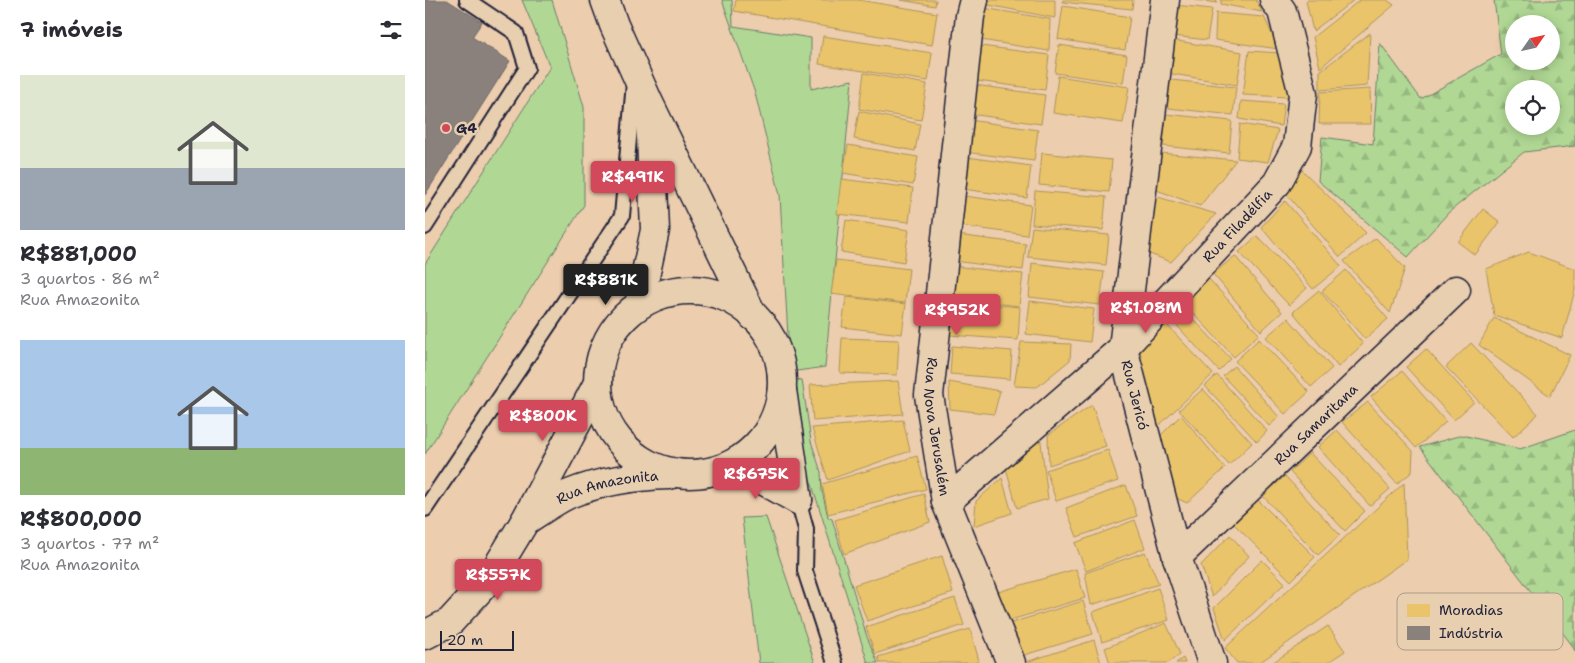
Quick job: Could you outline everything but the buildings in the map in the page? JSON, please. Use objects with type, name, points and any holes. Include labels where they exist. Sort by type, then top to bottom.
[{"type":"street","name":"Rua Amazonita","points":[[605,0],[614,25],[649,103],[753,316],[770,337],[780,363],[782,390],[798,500]]},
{"type":"street","name":"Rua Nova Jerusalém","points":[[974,0],[970,16],[929,395],[946,502],[1011,663]]},
{"type":"street","name":"Rua Jericó","points":[[1165,0],[1123,348],[1177,557],[1212,663]]},
{"type":"street","name":"Rua Filadélfia","points":[[946,502],[1123,348],[1277,183],[1297,146],[1303,94],[1282,11],[1274,0]]},
{"type":"street","name":"Rua Amazonita","points":[[639,305],[655,230],[649,103]]},
{"type":"street","name":"Rua Amazonita","points":[[696,475],[667,472],[648,464],[639,459],[617,439],[603,413],[598,383],[602,353],[616,326],[639,305],[667,293],[698,290],[728,298],[753,316]]},
{"type":"street","name":"Rua Samaritana","points":[[1177,557],[1456,290]]},
{"type":"street","name":"Rua Amazonita","points":[[425,635],[450,622],[491,577],[525,520],[598,383]]},
{"type":"street","name":"Rua Amazonita","points":[[525,520],[568,495],[610,481],[639,476],[696,475],[716,471],[734,464],[758,445],[775,419],[782,390]]},
{"type":"street","points":[[734,464],[798,500]]},
{"type":"lane","points":[[425,227],[527,68],[516,33],[467,0]]},
{"type":"lane","points":[[425,509],[622,216],[635,72]]},
{"type":"lane","points":[[798,500],[806,529],[805,570],[835,663]]},
{"type":"green space","points":[[522,0],[552,0],[584,107],[584,205],[425,454],[425,264],[550,67]]},
{"type":"green space","points":[[722,0],[732,0],[733,26],[811,38],[811,89],[852,80],[825,367],[790,372],[780,195],[755,93]]},
{"type":"green space","points":[[1494,0],[1575,0],[1575,146],[1524,152],[1449,212],[1408,257],[1318,181],[1322,137],[1373,144],[1380,43],[1421,99],[1501,54]]},
{"type":"green space","points":[[773,344],[783,351],[790,379],[802,380],[811,441],[821,472],[822,491],[828,517],[832,519],[867,637],[878,663],[868,663],[807,469]]},
{"type":"green space","points":[[1575,430],[1575,651],[1563,633],[1563,593],[1532,593],[1420,447],[1462,435],[1520,449]]},
{"type":"green space","points":[[766,517],[815,663],[759,663],[742,518]]},
{"type":"place","name":"G4","points":[[446,128]]}]
